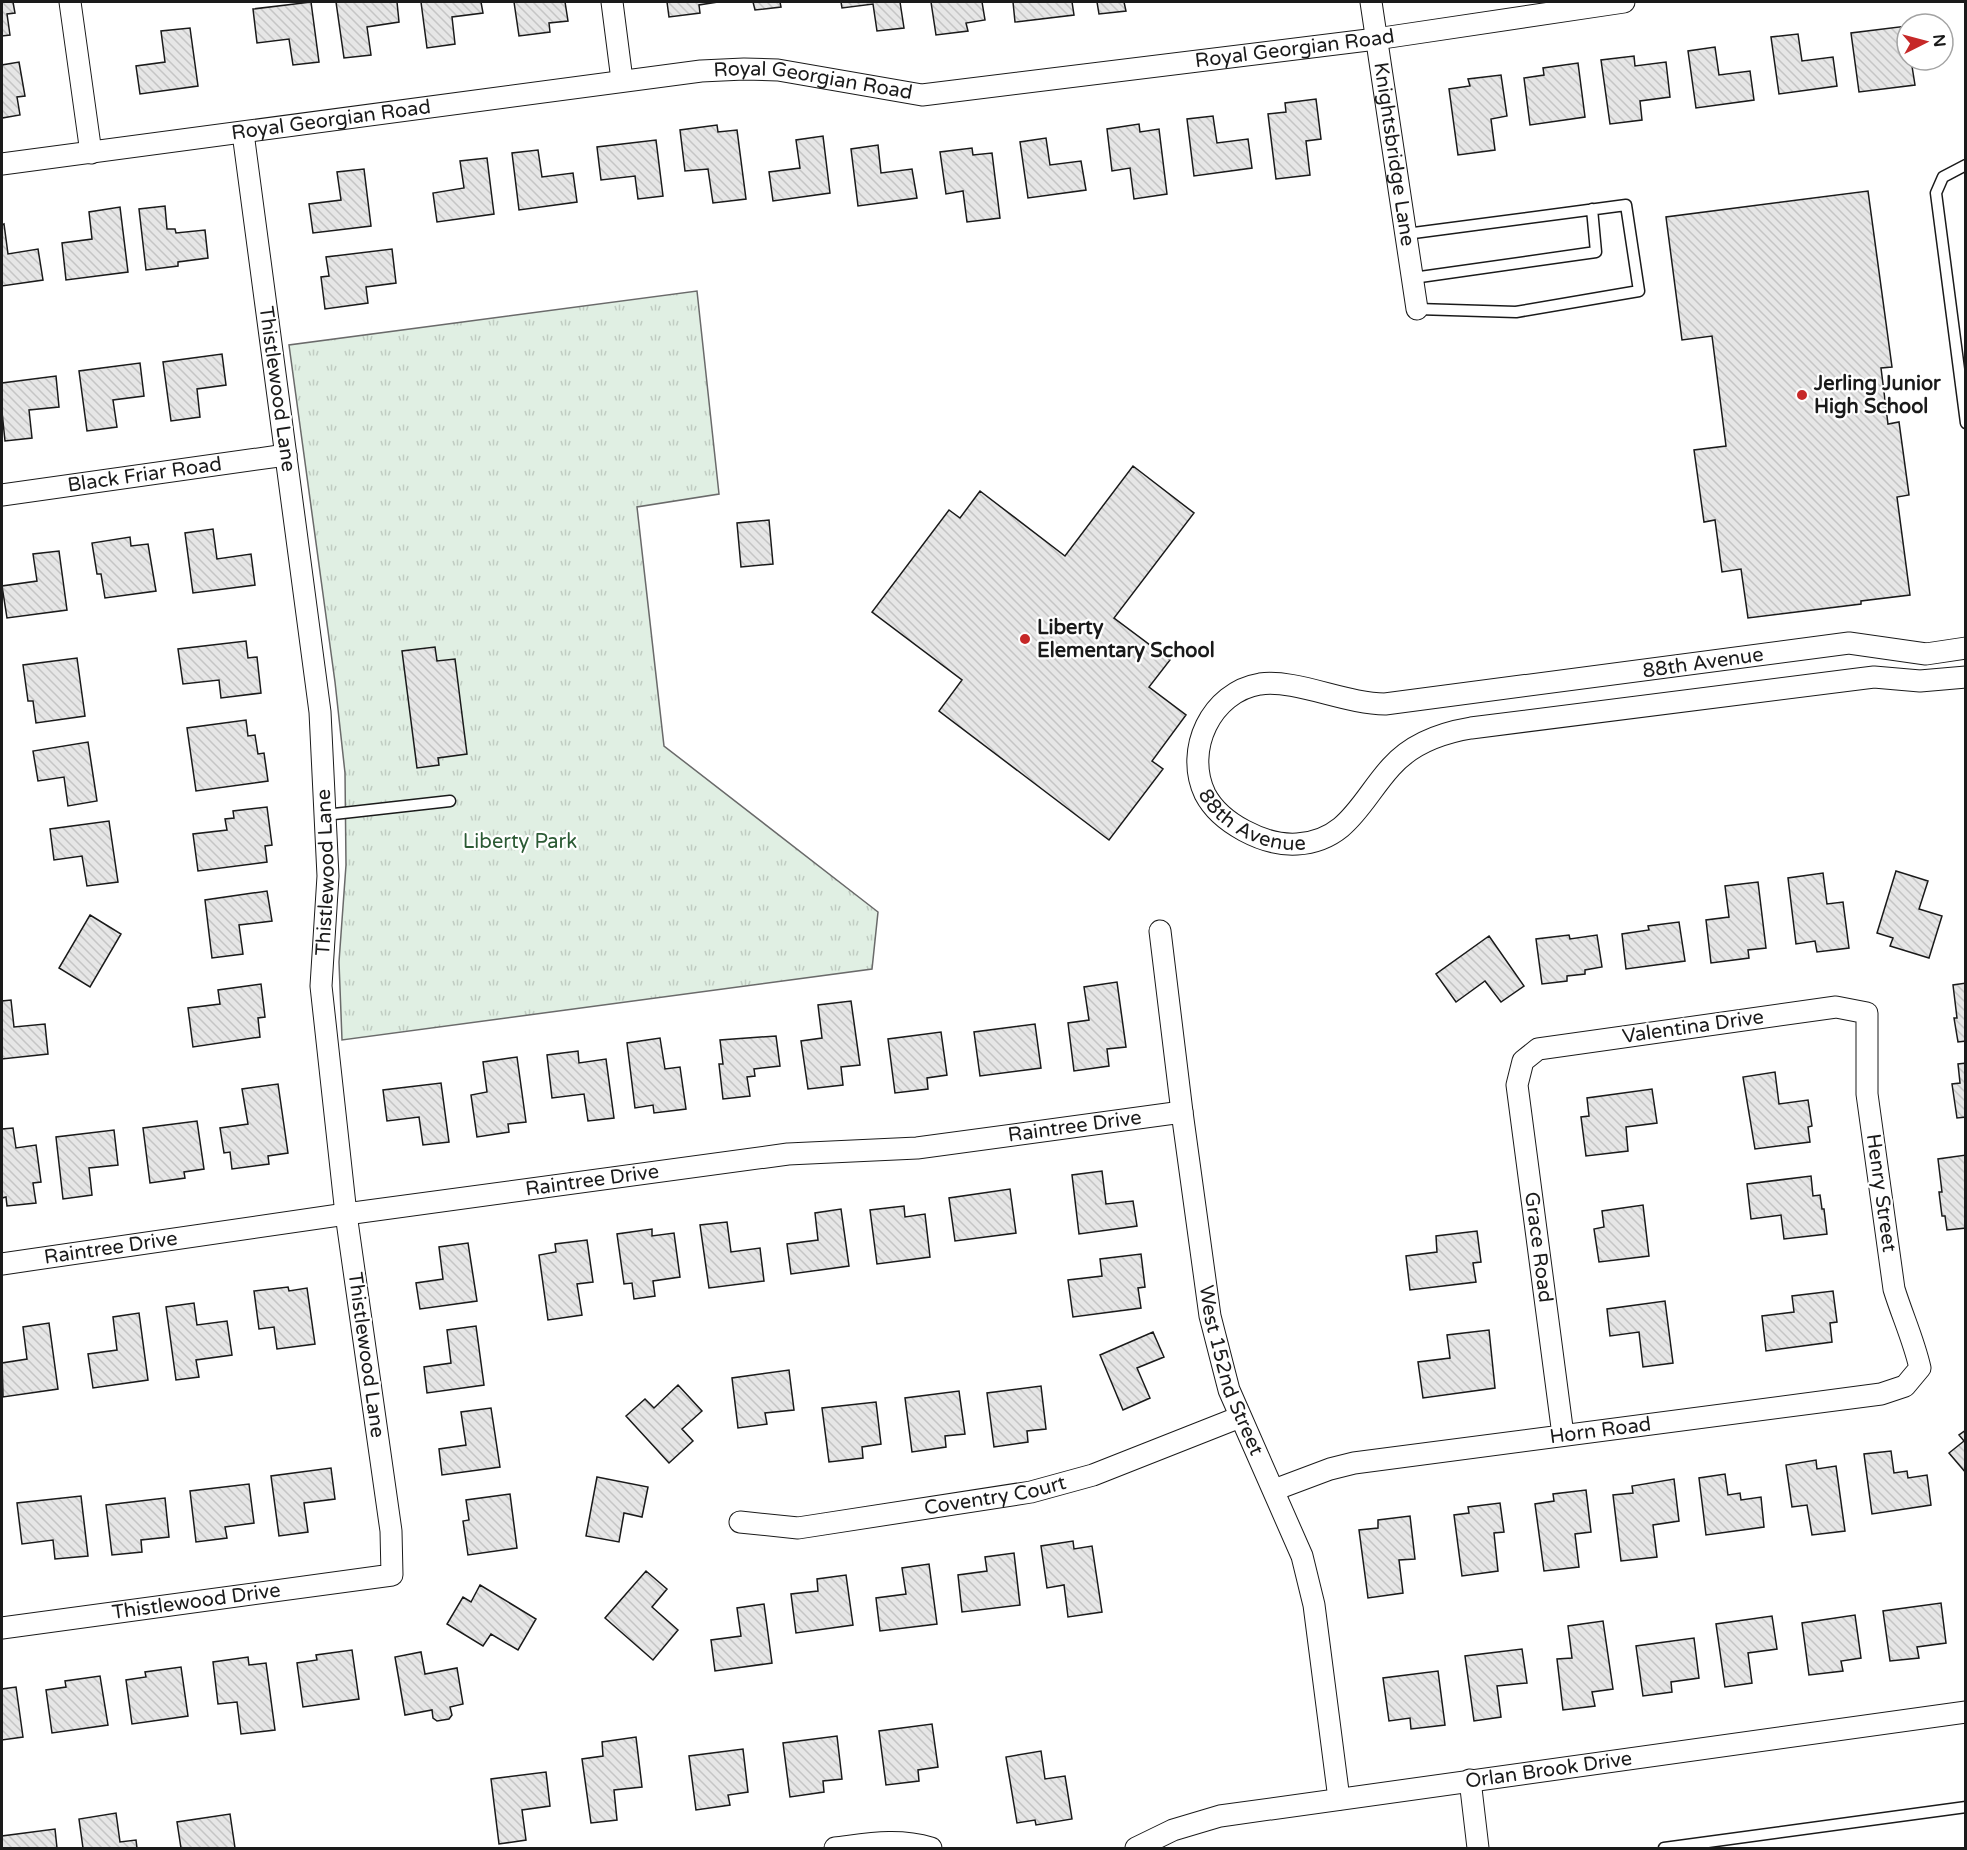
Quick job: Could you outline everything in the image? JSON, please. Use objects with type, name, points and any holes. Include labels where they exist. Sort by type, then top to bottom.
[{"type":"street","points":[[70,2],[91,153]]},
{"type":"street","points":[[612,2],[621,80]]},
{"type":"street","name":"Knightsbridge Lane","points":[[1371,2],[1417,309]]},
{"type":"street","name":"Royal Georgian Road","points":[[2,164],[701,71],[778,70],[922,95],[1376,39],[1624,2]]},
{"type":"street","name":"Thistlewood Lane","points":[[243,133],[320,712],[328,876],[321,986],[346,1214],[391,1531],[392,1575]]},
{"type":"street","name":"Black Friar Road","points":[[2,495],[286,455]]},
{"type":"street","name":"88th Avenue","points":[[1965,648],[1926,654],[1849,643],[1385,704],[1368,704],[1291,686],[1270,683],[1258,685],[1242,690],[1221,703],[1211,714],[1201,737],[1198,756],[1200,780],[1206,796],[1220,813],[1239,828],[1275,843],[1302,844],[1328,837],[1344,826],[1391,766],[1407,752],[1446,732],[1874,677],[1920,681],[1965,677]]},
{"type":"street","name":"West 152nd Street","points":[[1160,931],[1210,1316],[1226,1382],[1239,1417],[1302,1556],[1312,1594],[1339,1799]]},
{"type":"street","name":"Valentina Drive","points":[[1523,1061],[1538,1050],[1836,1007],[1867,1013]]},
{"type":"street","name":"Henry Street","points":[[1867,1013],[1867,1094],[1894,1288],[1916,1348],[1920,1368]]},
{"type":"street","name":"Grace Road","points":[[1523,1061],[1517,1085],[1563,1435]]},
{"type":"street","name":"Raintree Drive","points":[[2,1264],[346,1214],[788,1154],[916,1148],[1182,1112]]},
{"type":"street","name":"Horn Road","points":[[1274,1490],[1330,1469],[1354,1463],[1881,1394],[1905,1386],[1920,1368]]},
{"type":"street","name":"Coventry Court","points":[[740,1522],[798,1528],[1031,1492],[1093,1475],[1239,1417]]},
{"type":"street","name":"Thistlewood Drive","points":[[2,1628],[392,1575]]},
{"type":"street","name":"Orlan Brook Drive","points":[[1136,1848],[1173,1830],[1220,1816],[1965,1712]]},
{"type":"street","points":[[1470,1780],[1478,1848]]},
{"type":"street","points":[[835,1848],[888,1842],[916,1844],[931,1848]]},
{"type":"lane","points":[[1965,165],[1943,177],[1936,193],[1965,423]]},
{"type":"lane","points":[[1406,234],[1626,205],[1639,291],[1516,312],[1417,309]]},
{"type":"lane","points":[[1413,278],[1596,252],[1592,209]]},
{"type":"lane","points":[[325,815],[450,801]]},
{"type":"lane","points":[[1664,1848],[1965,1807]]},
{"type":"green space","name":"Liberty Park","points":[[697,291],[719,494],[637,507],[664,746],[878,912],[872,969],[342,1040],[339,962],[346,865],[345,773],[335,682],[289,345]]},
{"type":"building","points":[[2,2],[13,2],[15,13],[7,14],[10,35],[2,36]]},
{"type":"building","points":[[311,2],[319,62],[293,65],[289,39],[257,43],[253,9]]},
{"type":"building","points":[[336,2],[397,2],[399,22],[367,27],[371,55],[344,58]]},
{"type":"building","points":[[421,2],[481,2],[483,13],[452,17],[455,44],[427,48]]},
{"type":"building","points":[[514,2],[565,2],[568,21],[549,23],[550,32],[519,36]]},
{"type":"building","points":[[667,2],[718,2],[699,5],[700,13],[669,17]]},
{"type":"building","points":[[753,2],[780,2],[781,7],[755,10]]},
{"type":"building","points":[[841,2],[900,2],[904,28],[877,31],[873,4],[842,8]]},
{"type":"building","points":[[931,2],[982,2],[985,20],[966,23],[968,31],[936,35]]},
{"type":"building","points":[[1013,2],[1072,2],[1074,15],[1015,22]]},
{"type":"building","points":[[1097,2],[1124,2],[1126,11],[1099,14]]},
{"type":"building","points":[[190,28],[198,86],[140,94],[136,66],[165,62],[161,31]]},
{"type":"building","points":[[1895,28],[1895,72],[1913,72],[1915,85],[1859,92],[1851,33]]},
{"type":"building","points":[[1798,34],[1802,61],[1833,57],[1837,86],[1779,94],[1771,37]]},
{"type":"building","points":[[1715,47],[1719,75],[1750,71],[1754,100],[1696,108],[1688,51]]},
{"type":"building","points":[[1634,56],[1635,66],[1666,62],[1670,97],[1640,101],[1642,120],[1610,124],[1601,60]]},
{"type":"building","points":[[19,62],[25,96],[17,97],[20,115],[2,118],[2,65]]},
{"type":"building","points":[[1578,63],[1585,117],[1530,125],[1524,78],[1544,75],[1543,68]]},
{"type":"building","points":[[1501,75],[1507,116],[1491,119],[1495,150],[1458,155],[1449,89],[1470,86],[1468,79]]},
{"type":"building","points":[[1316,99],[1321,139],[1306,141],[1310,175],[1276,179],[1268,114],[1286,112],[1285,103]]},
{"type":"building","points":[[1213,116],[1217,143],[1248,139],[1252,168],[1194,176],[1187,119]]},
{"type":"building","points":[[1139,124],[1140,132],[1159,129],[1167,194],[1134,199],[1130,168],[1112,171],[1107,129]]},
{"type":"building","points":[[717,125],[718,132],[737,130],[746,199],[713,203],[708,169],[685,171],[680,130]]},
{"type":"building","points":[[823,136],[830,193],[773,201],[769,172],[800,168],[796,140]]},
{"type":"building","points":[[1046,138],[1050,165],[1081,161],[1086,190],[1028,198],[1020,142]]},
{"type":"building","points":[[656,140],[663,196],[638,199],[635,176],[601,180],[597,147]]},
{"type":"building","points":[[878,145],[881,173],[912,169],[917,198],[858,206],[851,149]]},
{"type":"building","points":[[972,148],[973,155],[992,153],[1000,218],[967,222],[963,191],[946,194],[940,152]]},
{"type":"building","points":[[538,150],[542,177],[573,173],[577,202],[519,210],[512,153]]},
{"type":"building","points":[[487,158],[494,214],[437,222],[433,193],[464,188],[460,161]]},
{"type":"building","points":[[364,169],[371,226],[313,233],[309,204],[341,200],[337,172]]},
{"type":"building","name":"Jerling Junior High School","points":[[1868,191],[1892,367],[1881,368],[1888,424],[1899,422],[1909,495],[1897,497],[1910,595],[1861,601],[1861,604],[1748,618],[1741,569],[1722,572],[1715,520],[1704,522],[1694,450],[1726,446],[1712,336],[1682,340],[1666,217]]},
{"type":"building","points":[[165,206],[167,229],[175,229],[176,233],[205,230],[208,258],[178,262],[178,266],[146,270],[139,209]]},
{"type":"building","points":[[120,207],[128,272],[66,280],[62,243],[92,239],[89,212]]},
{"type":"building","points":[[4,224],[8,254],[38,249],[43,280],[2,286],[2,225]]},
{"type":"building","points":[[392,249],[396,283],[366,287],[368,303],[325,309],[321,277],[329,276],[326,257]]},
{"type":"building","points":[[222,354],[226,385],[197,389],[200,417],[171,421],[163,362]]},
{"type":"building","points":[[140,363],[144,396],[113,400],[117,427],[87,431],[79,371]]},
{"type":"building","points":[[56,376],[59,407],[29,410],[32,438],[5,441],[2,383]]},
{"type":"building","name":"Liberty Elementary School","points":[[1133,466],[1194,513],[1114,618],[1170,660],[1149,687],[1186,715],[1152,761],[1163,769],[1109,840],[939,711],[962,680],[872,612],[949,510],[960,518],[980,491],[1065,556]]},
{"type":"building","points":[[769,520],[773,564],[741,567],[737,523]]},
{"type":"building","points":[[213,529],[217,559],[251,554],[255,585],[193,593],[185,533]]},
{"type":"building","points":[[130,537],[131,546],[148,544],[156,591],[105,598],[101,574],[97,574],[92,543]]},
{"type":"building","points":[[59,551],[67,610],[7,618],[2,586],[37,581],[33,554]]},
{"type":"building","points":[[246,641],[248,658],[257,657],[261,693],[221,698],[219,680],[183,684],[178,649]]},
{"type":"building","points":[[435,647],[437,661],[455,659],[467,754],[438,758],[439,765],[417,768],[402,651]]},
{"type":"building","points":[[77,658],[85,716],[36,723],[33,701],[28,701],[23,665]]},
{"type":"building","points":[[246,720],[248,736],[255,735],[258,754],[264,753],[268,781],[196,791],[187,728]]},
{"type":"building","points":[[88,742],[97,801],[68,806],[64,777],[38,781],[33,751]]},
{"type":"building","points":[[267,807],[272,845],[265,846],[267,862],[198,871],[193,834],[227,830],[225,819],[234,818],[233,811]]},
{"type":"building","points":[[109,821],[118,882],[87,886],[82,856],[54,860],[50,829]]},
{"type":"building","points":[[1896,871],[1928,881],[1919,909],[1942,916],[1929,958],[1890,946],[1893,938],[1877,933]]},
{"type":"building","points":[[1823,873],[1827,904],[1843,902],[1849,948],[1817,952],[1815,941],[1796,944],[1788,878]]},
{"type":"building","points":[[1758,882],[1766,948],[1748,950],[1749,958],[1711,963],[1706,920],[1729,917],[1725,886]]},
{"type":"building","points":[[267,891],[272,921],[239,925],[243,954],[212,958],[205,900]]},
{"type":"building","points":[[90,915],[121,934],[90,987],[59,968]]},
{"type":"building","points":[[1679,922],[1685,961],[1626,969],[1622,934],[1649,930],[1648,926]]},
{"type":"building","points":[[1569,935],[1570,939],[1597,935],[1602,967],[1585,970],[1585,974],[1567,976],[1567,981],[1542,984],[1536,939]]},
{"type":"building","points":[[1489,936],[1524,986],[1501,1002],[1485,981],[1456,1002],[1436,974]]},
{"type":"building","points":[[1117,982],[1126,1047],[1107,1049],[1109,1066],[1074,1071],[1068,1023],[1089,1020],[1084,987]]},
{"type":"building","points":[[1966,983],[1966,1041],[1958,1042],[1954,1018],[1957,1018],[1953,985]]},
{"type":"building","points":[[261,984],[265,1017],[258,1018],[260,1037],[193,1047],[188,1008],[220,1004],[218,990]]},
{"type":"building","points":[[11,1000],[14,1027],[45,1024],[48,1054],[2,1059],[2,1001]]},
{"type":"building","points":[[851,1001],[860,1065],[841,1067],[843,1085],[808,1089],[801,1041],[822,1038],[818,1005]]},
{"type":"building","points":[[1035,1024],[1041,1068],[980,1076],[974,1032]]},
{"type":"building","points":[[941,1032],[947,1075],[927,1078],[928,1089],[895,1093],[888,1039]]},
{"type":"building","points":[[776,1036],[780,1066],[754,1069],[755,1076],[747,1077],[750,1096],[723,1099],[719,1064],[723,1064],[720,1040]]},
{"type":"building","points":[[660,1038],[665,1069],[680,1067],[686,1109],[654,1113],[653,1105],[635,1108],[627,1043]]},
{"type":"building","points":[[578,1051],[579,1063],[606,1059],[614,1118],[588,1121],[584,1094],[552,1098],[547,1055]]},
{"type":"building","points":[[517,1057],[526,1122],[508,1124],[509,1132],[477,1137],[471,1095],[487,1092],[483,1062]]},
{"type":"building","points":[[1966,1063],[1966,1117],[1957,1118],[1952,1084],[1960,1083],[1958,1064]]},
{"type":"building","points":[[1775,1072],[1779,1104],[1808,1100],[1812,1126],[1808,1127],[1810,1142],[1755,1149],[1743,1077]]},
{"type":"building","points":[[441,1083],[449,1142],[423,1145],[419,1117],[387,1121],[383,1090]]},
{"type":"building","points":[[278,1084],[288,1153],[268,1156],[269,1164],[232,1169],[230,1152],[224,1153],[220,1128],[248,1124],[242,1089]]},
{"type":"building","points":[[1652,1089],[1657,1123],[1626,1127],[1628,1151],[1586,1156],[1581,1117],[1589,1116],[1587,1098]]},
{"type":"building","points":[[197,1121],[204,1169],[184,1172],[185,1178],[150,1183],[143,1128]]},
{"type":"building","points":[[13,1128],[16,1148],[36,1145],[41,1182],[33,1183],[36,1203],[7,1206],[6,1197],[2,1198],[2,1129]]},
{"type":"building","points":[[114,1130],[118,1165],[89,1168],[92,1195],[63,1199],[56,1137]]},
{"type":"building","points":[[1966,1155],[1966,1228],[1947,1230],[1945,1216],[1942,1216],[1938,1159]]},
{"type":"building","points":[[1102,1171],[1106,1204],[1133,1201],[1137,1226],[1079,1234],[1072,1175]]},
{"type":"building","points":[[1811,1176],[1813,1196],[1820,1195],[1822,1209],[1824,1209],[1827,1234],[1784,1239],[1781,1215],[1751,1219],[1747,1184]]},
{"type":"building","points":[[1010,1189],[1016,1233],[955,1241],[949,1198]]},
{"type":"building","points":[[1643,1205],[1649,1256],[1599,1262],[1594,1229],[1604,1227],[1602,1211]]},
{"type":"building","points":[[904,1206],[905,1217],[925,1214],[930,1257],[877,1264],[870,1210]]},
{"type":"building","points":[[841,1209],[849,1266],[791,1274],[787,1244],[818,1240],[815,1213]]},
{"type":"building","points":[[727,1222],[731,1252],[760,1248],[764,1281],[709,1288],[700,1225]]},
{"type":"building","points":[[652,1229],[652,1236],[674,1233],[680,1277],[653,1281],[655,1296],[634,1299],[632,1283],[624,1284],[617,1234]]},
{"type":"building","points":[[1477,1231],[1481,1262],[1473,1263],[1476,1282],[1410,1290],[1406,1256],[1437,1252],[1436,1236]]},
{"type":"building","points":[[587,1240],[593,1282],[577,1284],[582,1315],[548,1320],[539,1255],[556,1252],[555,1244]]},
{"type":"building","points":[[468,1243],[477,1301],[420,1309],[416,1283],[443,1279],[439,1247]]},
{"type":"building","points":[[1141,1254],[1145,1287],[1138,1288],[1141,1308],[1073,1317],[1068,1280],[1102,1276],[1100,1259]]},
{"type":"building","points":[[288,1287],[289,1291],[307,1288],[315,1344],[277,1349],[274,1327],[259,1329],[254,1291]]},
{"type":"building","points":[[1833,1291],[1837,1322],[1830,1323],[1832,1342],[1766,1351],[1762,1316],[1794,1312],[1792,1296]]},
{"type":"building","points":[[1665,1301],[1673,1363],[1643,1367],[1639,1332],[1610,1336],[1607,1309]]},
{"type":"building","points":[[194,1303],[197,1325],[227,1321],[232,1355],[196,1360],[199,1377],[176,1380],[166,1307]]},
{"type":"building","points":[[139,1313],[148,1380],[93,1388],[88,1354],[117,1350],[113,1317]]},
{"type":"building","points":[[49,1323],[58,1389],[3,1397],[2,1363],[27,1359],[23,1327]]},
{"type":"building","points":[[476,1326],[484,1385],[427,1393],[424,1367],[451,1363],[447,1330]]},
{"type":"building","points":[[1489,1330],[1495,1388],[1423,1398],[1418,1362],[1450,1358],[1447,1335]]},
{"type":"building","points":[[1153,1332],[1164,1357],[1137,1368],[1150,1398],[1123,1410],[1100,1355]]},
{"type":"building","points":[[789,1370],[794,1410],[765,1413],[767,1424],[738,1428],[732,1378]]},
{"type":"building","points":[[678,1385],[702,1411],[682,1429],[693,1441],[669,1463],[626,1416],[645,1399],[654,1408]]},
{"type":"building","points":[[1041,1386],[1046,1429],[1027,1431],[1028,1442],[994,1447],[987,1393]]},
{"type":"building","points":[[959,1391],[965,1434],[945,1436],[946,1447],[912,1452],[905,1398]]},
{"type":"building","points":[[876,1402],[881,1444],[862,1447],[863,1458],[829,1462],[822,1408]]},
{"type":"building","points":[[491,1408],[500,1467],[442,1475],[439,1449],[466,1445],[461,1412]]},
{"type":"building","points":[[1966,1430],[1966,1473],[1949,1453],[1964,1441],[1959,1435]]},
{"type":"building","points":[[1891,1451],[1894,1473],[1907,1471],[1908,1478],[1927,1475],[1931,1505],[1872,1514],[1864,1454]]},
{"type":"building","points":[[1816,1460],[1817,1469],[1836,1466],[1845,1531],[1812,1535],[1807,1505],[1792,1507],[1786,1465]]},
{"type":"building","points":[[331,1468],[335,1499],[304,1503],[308,1532],[279,1536],[271,1476]]},
{"type":"building","points":[[1725,1474],[1728,1495],[1740,1493],[1741,1500],[1761,1497],[1764,1527],[1706,1535],[1699,1478]]},
{"type":"building","points":[[597,1477],[648,1487],[642,1517],[624,1513],[619,1542],[586,1536]]},
{"type":"building","points":[[1674,1479],[1679,1521],[1653,1525],[1657,1557],[1621,1561],[1613,1495],[1633,1493],[1632,1486]]},
{"type":"building","points":[[249,1484],[254,1523],[225,1527],[227,1538],[196,1542],[190,1491]]},
{"type":"building","points":[[1586,1490],[1591,1532],[1575,1534],[1579,1567],[1544,1571],[1535,1504],[1554,1501],[1553,1494]]},
{"type":"building","points":[[510,1494],[517,1548],[468,1555],[463,1521],[469,1520],[466,1500]]},
{"type":"building","points":[[81,1496],[88,1556],[55,1559],[53,1540],[22,1544],[17,1503]]},
{"type":"building","points":[[165,1498],[169,1537],[141,1540],[142,1552],[112,1555],[106,1505]]},
{"type":"building","points":[[1500,1503],[1504,1532],[1494,1533],[1498,1571],[1462,1576],[1454,1515],[1469,1513],[1468,1507]]},
{"type":"building","points":[[1410,1516],[1415,1559],[1399,1560],[1403,1593],[1368,1598],[1359,1530],[1378,1528],[1378,1520]]},
{"type":"building","points":[[1073,1541],[1074,1549],[1092,1546],[1102,1612],[1068,1617],[1064,1585],[1047,1588],[1041,1546]]},
{"type":"building","points":[[1014,1553],[1020,1605],[962,1612],[958,1575],[987,1571],[985,1557]]},
{"type":"building","points":[[929,1564],[937,1624],[880,1631],[876,1598],[906,1594],[902,1568]]},
{"type":"building","points":[[646,1571],[667,1589],[652,1607],[678,1630],[653,1660],[605,1618]]},
{"type":"building","points":[[846,1575],[853,1625],[796,1633],[791,1594],[818,1591],[817,1579]]},
{"type":"building","points":[[480,1585],[536,1619],[518,1650],[491,1634],[483,1646],[447,1624],[463,1597],[471,1602]]},
{"type":"building","points":[[1941,1603],[1946,1643],[1917,1647],[1919,1658],[1890,1661],[1883,1611]]},
{"type":"building","points":[[764,1604],[772,1663],[715,1671],[711,1640],[741,1636],[737,1608]]},
{"type":"building","points":[[1855,1615],[1861,1658],[1841,1661],[1843,1671],[1809,1675],[1802,1623]]},
{"type":"building","points":[[1772,1616],[1777,1649],[1748,1653],[1752,1683],[1725,1687],[1716,1624]]},
{"type":"building","points":[[1603,1621],[1613,1689],[1592,1692],[1595,1706],[1563,1710],[1557,1659],[1572,1658],[1568,1626]]},
{"type":"building","points":[[1694,1638],[1699,1678],[1671,1682],[1672,1692],[1643,1696],[1636,1646]]},
{"type":"building","points":[[1522,1649],[1527,1683],[1497,1686],[1501,1717],[1474,1721],[1465,1656]]},
{"type":"building","points":[[352,1650],[359,1699],[303,1707],[297,1663],[317,1660],[316,1655]]},
{"type":"building","points":[[421,1652],[425,1674],[457,1668],[463,1704],[450,1707],[452,1715],[449,1719],[437,1721],[433,1718],[432,1710],[405,1715],[395,1657]]},
{"type":"building","points":[[248,1657],[249,1665],[266,1663],[275,1730],[241,1734],[237,1702],[218,1704],[213,1662]]},
{"type":"building","points":[[181,1667],[188,1716],[132,1724],[126,1680],[146,1677],[145,1672]]},
{"type":"building","points":[[1438,1671],[1445,1725],[1411,1729],[1410,1718],[1389,1721],[1383,1678]]},
{"type":"building","points":[[100,1676],[108,1725],[52,1733],[46,1690],[66,1687],[65,1681]]},
{"type":"building","points":[[16,1687],[23,1737],[2,1740],[2,1689]]},
{"type":"building","points":[[932,1724],[938,1767],[918,1770],[919,1781],[886,1785],[879,1731]]},
{"type":"building","points":[[837,1736],[842,1779],[823,1781],[824,1792],[790,1797],[783,1743]]},
{"type":"building","points":[[636,1737],[642,1787],[614,1790],[617,1820],[591,1823],[582,1759],[603,1756],[602,1742]]},
{"type":"building","points":[[743,1749],[748,1792],[728,1795],[730,1805],[696,1810],[689,1756]]},
{"type":"building","points":[[1041,1751],[1045,1779],[1065,1776],[1072,1819],[1036,1825],[1035,1820],[1017,1823],[1006,1757]]},
{"type":"building","points":[[546,1772],[550,1806],[522,1810],[526,1840],[499,1844],[491,1779]]},
{"type":"building","points":[[116,1813],[120,1842],[136,1840],[137,1848],[83,1848],[79,1819]]},
{"type":"building","points":[[230,1814],[235,1848],[181,1848],[177,1822]]},
{"type":"building","points":[[55,1829],[57,1848],[2,1848],[2,1836]]},
{"type":"place","name":"Jerling Junior High School","points":[[1802,395]]},
{"type":"place","name":"Liberty Elementary School","points":[[1025,639]]}]
